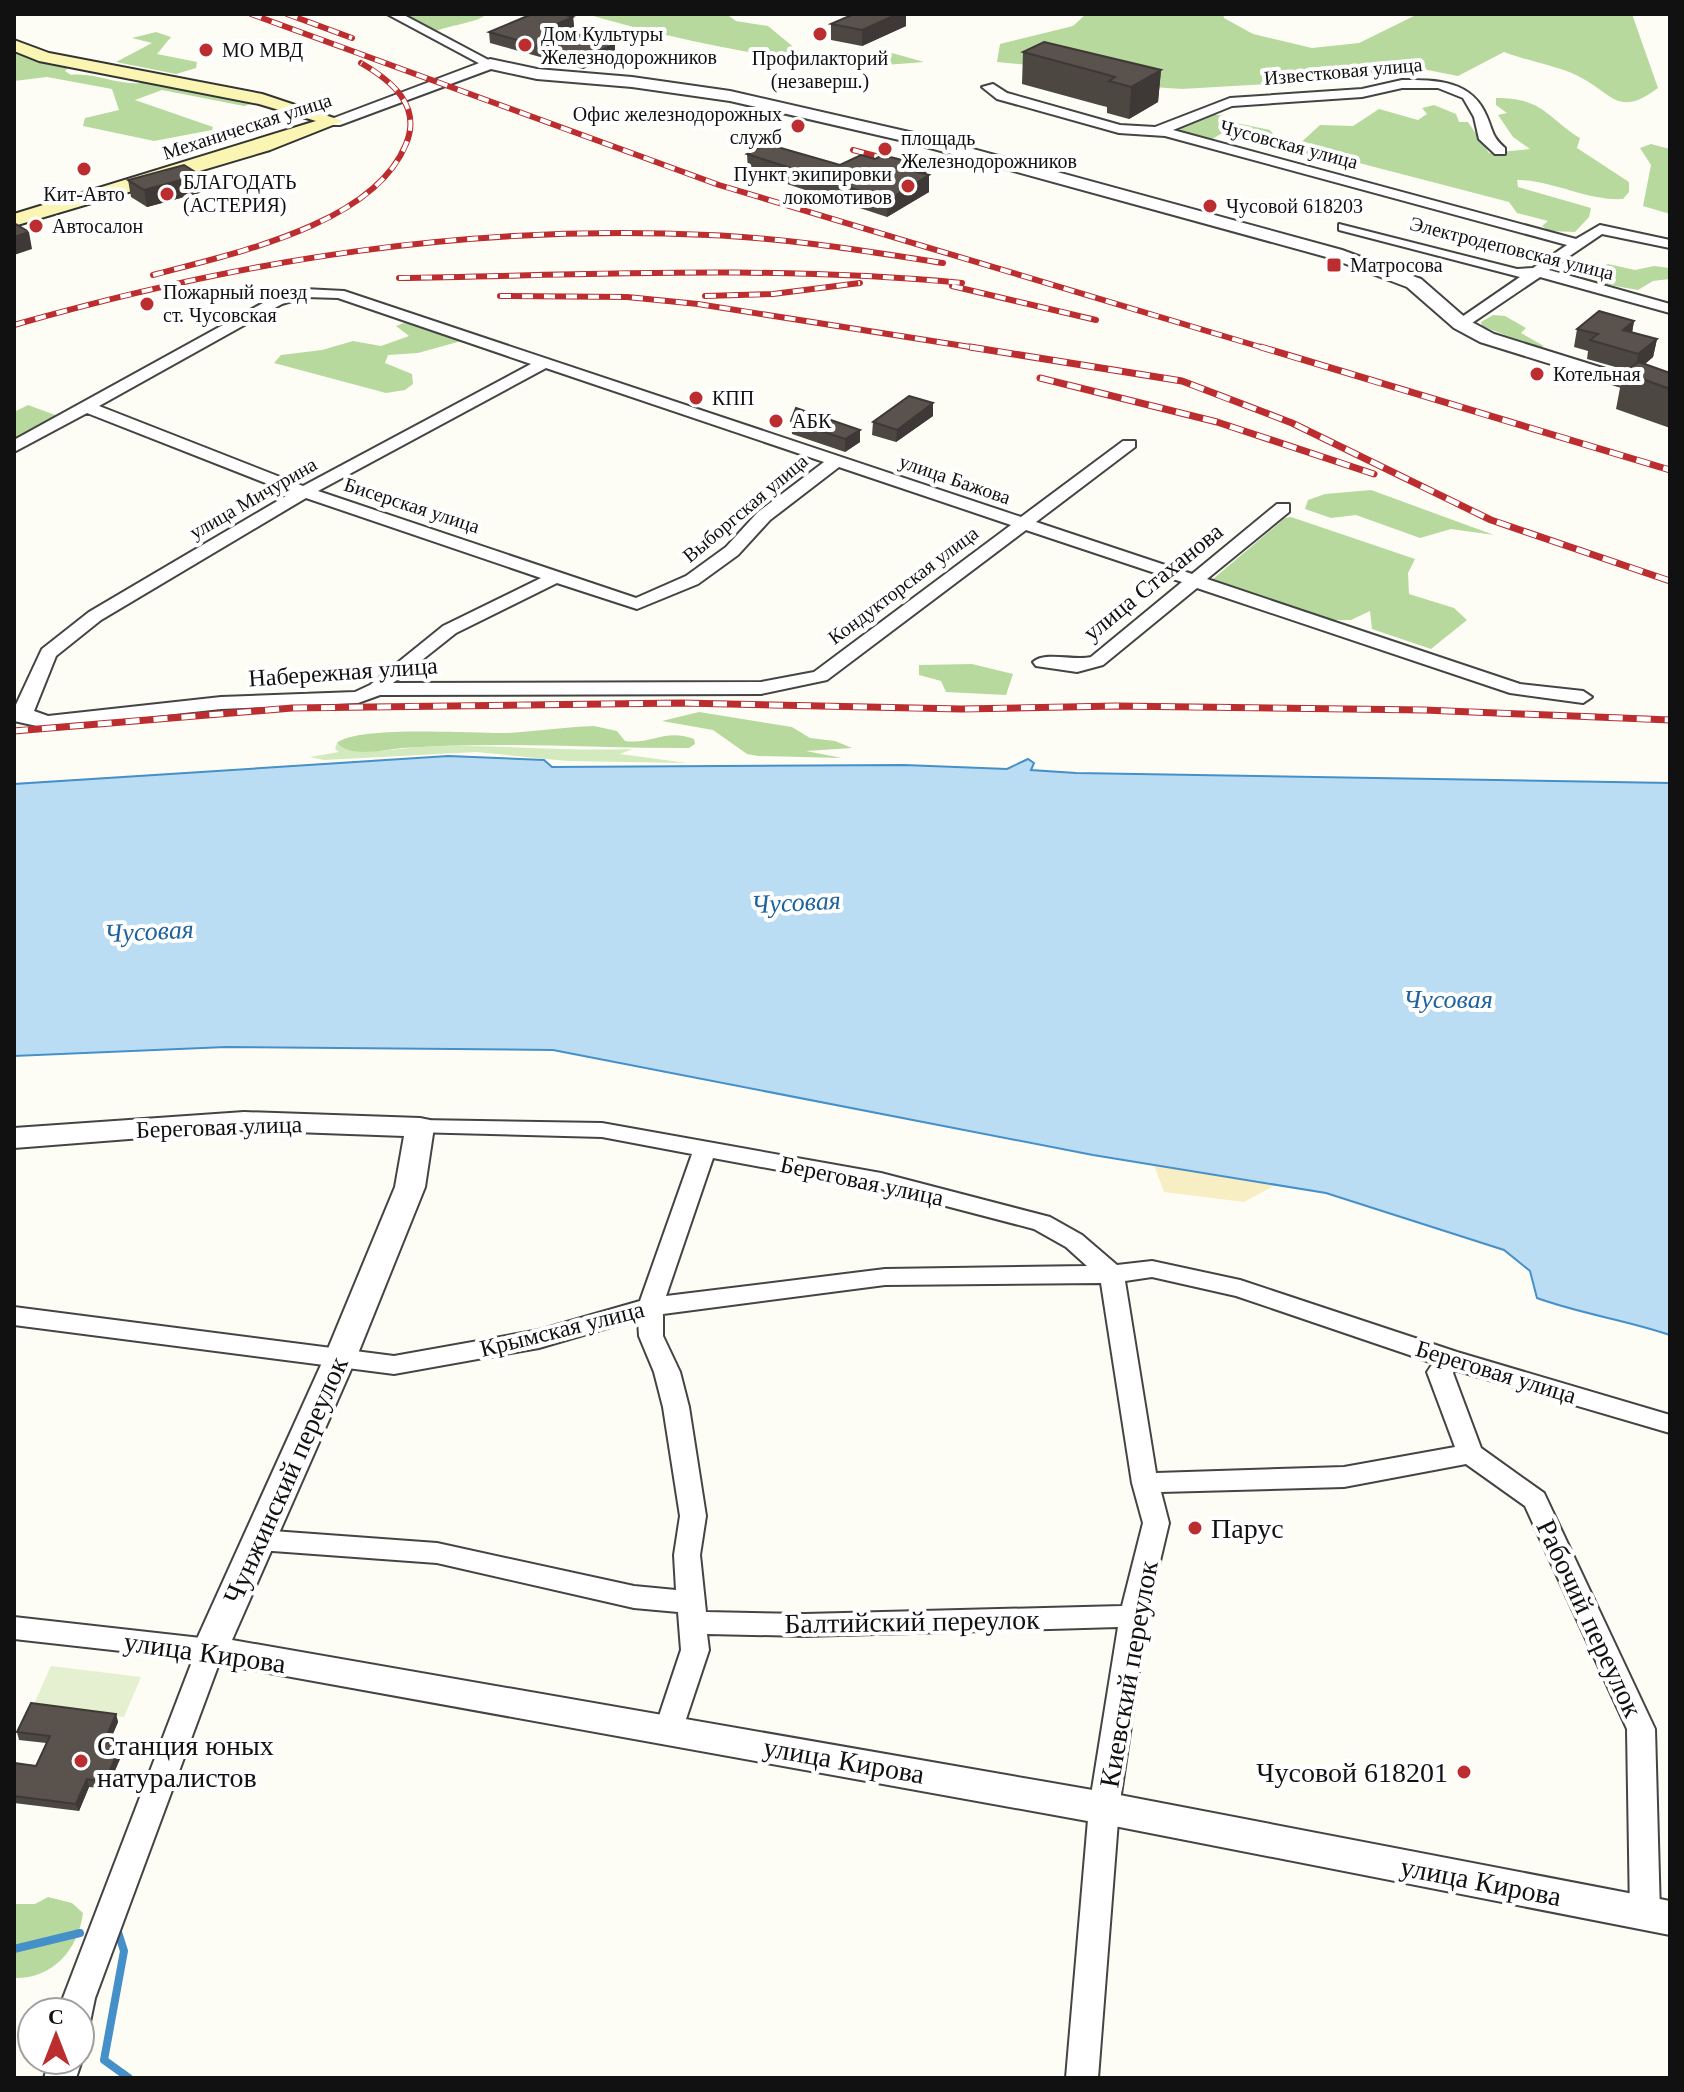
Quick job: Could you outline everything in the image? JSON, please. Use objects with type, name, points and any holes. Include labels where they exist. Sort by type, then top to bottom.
[{"type":"main road","points":[[14,45],[45,57],[262,99],[334,121]]},
{"type":"main road","name":"Механическая улица","points":[[14,220],[264,146],[334,121]]},
{"type":"street","points":[[393,14],[490,64],[537,74],[619,80],[730,96],[960,150],[1287,239],[1375,267],[1421,288],[1461,324],[1496,342],[1670,395]]},
{"type":"street","name":"Механическая улица","points":[[334,121],[490,64]]},
{"type":"street","name":"Известковая улица","points":[[1158,131],[1230,102],[1362,93],[1402,84],[1440,84],[1468,95],[1481,117],[1486,139],[1500,151]]},
{"type":"street","name":"Чусовская улица","points":[[988,87],[1002,96],[1111,127],[1158,131],[1579,244]]},
{"type":"street","name":"Электродеповская улица","points":[[1344,227],[1517,273],[1539,272],[1670,309]]},
{"type":"street","points":[[1461,324],[1600,229],[1670,244]]},
{"type":"street","name":"улица Бажова","points":[[86,407],[277,301],[315,292],[362,300],[835,462],[1517,689],[1583,697]]},
{"type":"street","name":"улица Мичурина","points":[[19,715],[48,653],[95,616],[304,492],[546,362]]},
{"type":"street","points":[[14,447],[86,407]]},
{"type":"street","name":"Бисерская улица","points":[[86,407],[304,492],[637,604]]},
{"type":"street","name":"Кондукторская улица","points":[[820,676],[1129,444]]},
{"type":"street","name":"Выборгская улица","points":[[637,604],[692,580],[732,551],[764,516],[835,462]]},
{"type":"street","name":"улица Стаханова","points":[[1042,662],[1077,666],[1097,661],[1190,581],[1283,508]]},
{"type":"street","points":[[377,689],[418,653],[465,621],[542,587],[555,576]]},
{"type":"street","name":"Набережная улица","points":[[19,715],[46,722],[221,703],[358,697],[377,689],[721,690],[761,688],[820,676]]},
{"type":"street","name":"Береговая улица","points":[[14,1138],[244,1121],[602,1130],[881,1181],[1042,1223],[1074,1241],[1112,1274],[1152,1269],[1240,1288],[1449,1359],[1670,1424]]},
{"type":"street","name":"Чунжинский переулок","points":[[80,1996],[210,1650],[341,1356],[410,1187],[420,1127]]},
{"type":"street","points":[[669,1728],[695,1650],[687,1555],[693,1516],[676,1407],[667,1372],[651,1336],[650,1307],[705,1149]]},
{"type":"street","name":"Крымская улица","points":[[14,1316],[394,1365],[539,1339],[650,1307],[885,1277],[1112,1274]]},
{"type":"street","name":"Киевский переулок","points":[[1082,2078],[1104,1808],[1133,1616],[1156,1523],[1145,1483],[1112,1274]]},
{"type":"street","points":[[1145,1483],[1344,1477],[1470,1454],[1440,1372],[1449,1359]]},
{"type":"street","name":"Рабочий переулок","points":[[1470,1454],[1535,1500],[1641,1729],[1657,1916]]},
{"type":"street","name":"Балтийский переулок","points":[[259,1540],[437,1553],[690,1612],[805,1625],[1133,1616]]},
{"type":"street","name":"улица Кирова","points":[[14,1628],[210,1650],[669,1728],[1104,1808],[1657,1916]]},
{"type":"green space","points":[[401,14],[487,14],[477,20],[434,32]]},
{"type":"green space","points":[[586,14],[726,14],[736,21],[768,26],[802,54],[825,64],[705,44]]},
{"type":"green space","points":[[1086,14],[1223,14],[1224,18],[1253,34],[1312,48],[1359,43],[1418,14],[1632,14],[1658,88],[1633,101],[1615,100],[1576,75],[1504,52],[1458,76],[1402,65],[1356,79],[1182,89],[1138,86],[1109,73],[997,62],[1000,44],[1073,26]]},
{"type":"green space","points":[[156,32],[171,37],[157,54],[197,62],[196,68],[176,74],[116,62],[152,43],[132,38]]},
{"type":"green space","points":[[885,51],[924,62],[860,67],[841,63],[839,58]]},
{"type":"green space","points":[[14,52],[71,65],[65,71],[71,75],[128,83],[147,82],[251,104],[244,106],[162,90],[135,100],[213,127],[212,130],[154,141],[83,126],[85,118],[119,110],[112,89],[47,77],[14,81]]},
{"type":"green space","points":[[1496,98],[1525,101],[1543,110],[1580,138],[1577,148],[1629,182],[1629,192],[1623,199],[1609,199],[1544,183],[1517,180],[1518,187],[1591,208],[1589,217],[1575,232],[1549,231],[1542,226],[1548,221],[1517,213],[1509,202],[1336,157],[1320,159],[1294,153],[1296,147],[1320,125],[1353,126],[1379,109],[1418,120],[1427,114],[1422,108],[1434,105],[1456,114],[1459,122],[1468,122],[1489,153],[1530,149],[1513,137],[1498,115],[1507,113],[1496,105]]},
{"type":"green space","points":[[1210,114],[1270,130],[1274,135],[1261,141],[1224,132],[1209,141],[1174,131]]},
{"type":"green space","points":[[1651,144],[1670,149],[1670,214],[1643,206],[1651,165],[1640,148]]},
{"type":"green space","points":[[1608,264],[1635,270],[1654,266],[1670,268],[1670,279],[1653,281],[1638,290],[1564,277],[1562,269],[1591,272]]},
{"type":"green space","points":[[1493,315],[1505,316],[1526,328],[1521,333],[1544,346],[1538,348],[1482,326],[1481,322]]},
{"type":"green space","points":[[404,323],[456,335],[461,341],[418,353],[388,355],[385,363],[412,374],[413,384],[405,390],[386,393],[274,363],[281,355],[322,350],[353,341],[381,346],[409,336],[396,326]]},
{"type":"green space","points":[[28,405],[58,416],[14,440],[14,412]]},
{"type":"green space","points":[[1371,490],[1494,535],[1451,529],[1420,538],[1356,515],[1331,518],[1305,509],[1308,500],[1325,494]]},
{"type":"green space","points":[[1291,517],[1415,559],[1408,573],[1409,594],[1454,608],[1467,620],[1431,649],[1372,629],[1370,611],[1351,620],[1332,620],[1215,583],[1213,579],[1285,518]]},
{"type":"green space","points":[[972,664],[1013,674],[1006,695],[946,692],[941,681],[919,675],[919,665]]},
{"type":"green space","points":[[699,712],[792,727],[810,738],[835,741],[852,748],[806,751],[842,758],[758,756],[747,754],[713,730],[662,721]]},
{"type":"green space","points":[[594,726],[617,731],[625,741],[674,735],[694,739],[695,744],[689,748],[474,745],[368,752],[343,748],[337,743],[349,737],[391,732],[508,733]]},
{"type":"green space","points":[[337,743],[344,748],[364,751],[447,746],[632,749],[620,754],[687,763],[568,761],[476,752],[324,760],[310,757],[339,752],[335,749]]},
{"type":"green space","points":[[51,1666],[141,1677],[124,1717],[33,1706]]},
{"type":"green space","points":[[48,1897],[72,1903],[83,1913],[76,1939],[52,1968],[28,1977],[14,1978],[14,1904],[35,1904]]},
{"type":"sand","points":[[1154,1165],[1275,1185],[1244,1202],[1164,1192]]},
{"type":"water","name":"Чусовая","points":[[448,756],[544,760],[552,767],[904,765],[1007,769],[1028,759],[1034,763],[1031,770],[1076,773],[1670,783],[1670,1335],[1537,1298],[1530,1271],[1504,1250],[1326,1193],[1093,1155],[553,1050],[226,1047],[14,1056],[14,784]]},
{"type":"building","points":[[532,14],[573,17],[550,27],[615,44],[583,59],[489,32]]},
{"type":"building","points":[[854,14],[898,14],[862,30],[831,24]]},
{"type":"building","points":[[1044,42],[1161,70],[1131,87],[1109,81],[1115,77],[1023,52]]},
{"type":"building","points":[[767,144],[840,165],[861,155],[875,159],[882,155],[927,166],[917,172],[929,175],[888,200],[747,154]]},
{"type":"building","points":[[184,165],[200,175],[144,190],[128,180]]},
{"type":"building","points":[[14,223],[29,232],[14,237]]},
{"type":"building","points":[[1599,311],[1634,321],[1623,330],[1657,339],[1638,354],[1590,340],[1598,334],[1577,329]]},
{"type":"building","points":[[1639,362],[1670,373],[1670,389],[1623,372]]},
{"type":"building","points":[[909,396],[933,403],[897,430],[873,422]]},
{"type":"building","points":[[796,408],[860,430],[845,439],[791,421]]},
{"type":"building","name":"Станция юных натуралистов","points":[[31,1703],[116,1714],[104,1742],[121,1744],[105,1782],[87,1779],[76,1804],[14,1796],[14,1763],[36,1766],[50,1736],[17,1732]]},
{"type":"waterway","points":[[118,1932],[124,1951],[104,2060],[129,2078]]},
{"type":"waterway","points":[[14,1949],[80,1933]]},
{"type":"railway","points":[[251,14],[719,185],[1267,349]]},
{"type":"railway","points":[[287,14],[352,38]]},
{"type":"railway","points":[[153,275],[258,246],[296,232],[332,216],[363,196],[389,172],[406,144],[410,130],[407,106],[393,87],[361,63]]},
{"type":"railway","points":[[853,150],[887,159]]},
{"type":"railway","points":[[14,325],[186,282],[272,265],[357,251],[530,235],[618,233],[738,237],[943,263]]},
{"type":"railway","points":[[399,278],[751,273],[892,277],[962,283]]},
{"type":"railway","points":[[705,296],[773,294],[860,283]]},
{"type":"railway","points":[[952,286],[1096,320]]},
{"type":"railway","points":[[500,296],[627,297],[698,304],[983,349]]},
{"type":"railway","points":[[970,347],[1182,381],[1292,423],[1491,520],[1670,581]]},
{"type":"railway","points":[[1261,347],[1670,470]]},
{"type":"railway","points":[[1040,378],[1217,422],[1374,474]]},
{"type":"railway","points":[[14,731],[292,708],[681,703],[961,709],[1116,706],[1424,710],[1670,720]]},
{"type":"place","name":"Профилакторий (незаверш.)","points":[[820,34]]},
{"type":"place","name":"Дом Культуры Железнодорожников","points":[[525,45]]},
{"type":"place","name":"МО МВД","points":[[206,50]]},
{"type":"place","name":"Офис железнодорожных служб","points":[[798,126]]},
{"type":"place","name":"площадь Железнодорожников","points":[[885,149]]},
{"type":"place","name":"Кит-Авто","points":[[84,169]]},
{"type":"place","name":"Пункт экипировки локомотивов","points":[[908,186]]},
{"type":"place","name":"БЛАГОДАТЬ (АСТЕРИЯ)","points":[[167,194]]},
{"type":"place","name":"Чусовой 618203","points":[[1210,206]]},
{"type":"place","name":"Автосалон","points":[[36,226]]},
{"type":"place","name":"Матросова","points":[[1334,265]]},
{"type":"place","name":"Пожарный поезд ст. Чусовская","points":[[147,304]]},
{"type":"place","name":"Котельная","points":[[1537,374]]},
{"type":"place","name":"КПП","points":[[696,398]]},
{"type":"place","name":"АБК","points":[[776,421]]},
{"type":"place","name":"Парус","points":[[1195,1528]]},
{"type":"place","name":"Станция юных натуралистов","points":[[81,1761]]},
{"type":"place","name":"Чусовой 618201","points":[[1464,1772]]}]
